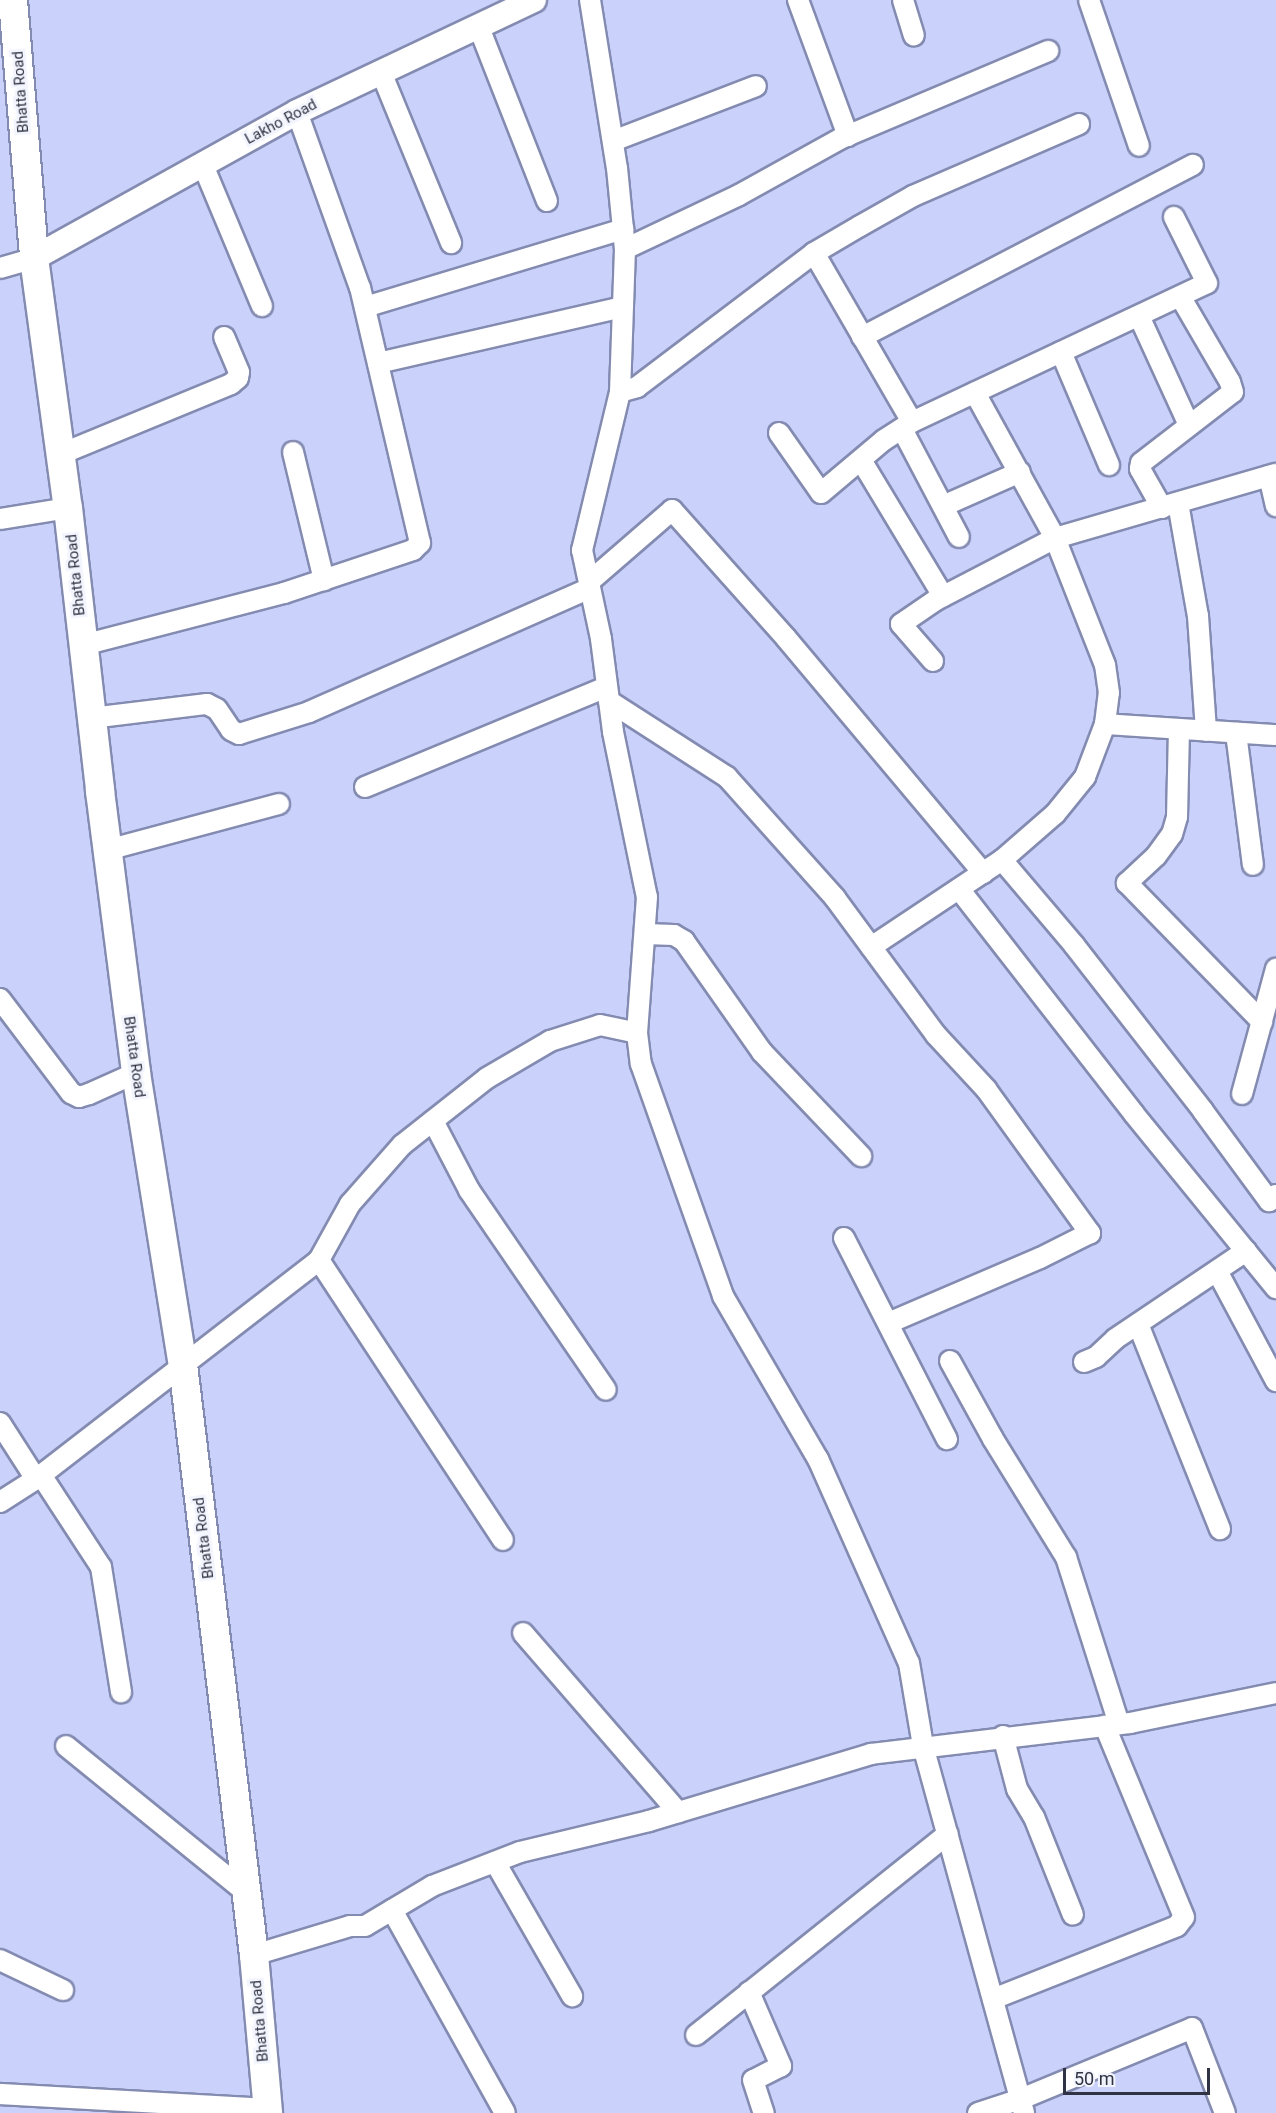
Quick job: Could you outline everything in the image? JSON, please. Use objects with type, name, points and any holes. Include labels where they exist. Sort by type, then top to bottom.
[{"type":"main road","name":"Bhatta Road","points":[[13,0],[9,50],[34,258],[68,508],[107,850],[136,1073],[183,1365],[254,1955],[268,2111]]},
{"type":"street","name":"Lakho Road","points":[[34,258],[297,112],[534,0]]},
{"type":"street","points":[[590,0],[613,141],[625,249],[620,392],[582,550],[601,639],[608,694],[646,897],[637,1034],[641,1064],[723,1296],[818,1459],[909,1663],[924,1746],[1023,2106]]},
{"type":"street","points":[[798,0],[848,136]]},
{"type":"street","points":[[903,0],[914,35]]},
{"type":"street","points":[[1089,0],[1139,146]]},
{"type":"street","points":[[478,25],[547,201]]},
{"type":"street","points":[[625,249],[739,195],[848,136],[1048,51]]},
{"type":"street","points":[[381,72],[451,243]]},
{"type":"street","points":[[613,141],[756,86]]},
{"type":"street","points":[[83,645],[284,593],[413,550],[420,543],[365,307],[297,112]]},
{"type":"street","points":[[620,392],[637,387],[814,254],[913,196],[1079,124]]},
{"type":"street","points":[[202,165],[262,306]]},
{"type":"street","points":[[862,337],[1193,165]]},
{"type":"street","points":[[779,433],[821,493],[907,426],[1207,283],[1174,218]]},
{"type":"street","points":[[365,307],[623,229]]},
{"type":"street","points":[[814,254],[862,337],[959,537]]},
{"type":"street","points":[[0,268],[34,258]]},
{"type":"street","points":[[1180,296],[1230,382],[1233,392],[1141,463],[1140,469],[1170,505],[1198,616],[1206,731]]},
{"type":"street","points":[[378,363],[623,307]]},
{"type":"street","points":[[1138,316],[1189,425]]},
{"type":"street","points":[[61,454],[231,384],[238,378],[238,372],[224,337]]},
{"type":"street","points":[[1062,352],[1109,465]]},
{"type":"street","points":[[871,947],[1002,860],[1055,814],[1085,777],[1105,724],[1109,693],[1105,665],[1055,538],[975,393]]},
{"type":"street","points":[[293,452],[324,580]]},
{"type":"street","points":[[861,460],[943,596]]},
{"type":"street","points":[[943,506],[1020,472]]},
{"type":"street","points":[[933,661],[901,624],[943,596],[1055,538],[1272,475],[1276,506]]},
{"type":"street","points":[[0,519],[68,508]]},
{"type":"street","points":[[92,718],[207,704],[217,709],[231,730],[239,734],[309,712],[590,585],[672,510],[786,638],[983,873]]},
{"type":"street","points":[[365,787],[608,694]]},
{"type":"street","points":[[608,694],[727,777],[834,898],[936,1035],[986,1089],[1090,1233],[1040,1258],[888,1323]]},
{"type":"street","points":[[1105,724],[1276,735]]},
{"type":"street","points":[[1179,729],[1177,817],[1172,834],[1156,856],[1127,884],[1262,1022]]},
{"type":"street","points":[[1236,733],[1253,865]]},
{"type":"street","points":[[107,850],[279,804]]},
{"type":"street","points":[[1002,860],[1139,1028],[1269,1201],[1276,1195]]},
{"type":"street","points":[[959,889],[1134,1114],[1276,1288]]},
{"type":"street","points":[[645,934],[674,934],[684,941],[762,1052],[861,1156]]},
{"type":"street","points":[[1242,1094],[1276,969]]},
{"type":"street","points":[[0,999],[71,1093],[79,1097],[89,1094],[136,1073]]},
{"type":"street","points":[[0,1502],[38,1477],[319,1260],[350,1204],[402,1145],[488,1078],[550,1041],[600,1025],[637,1034]]},
{"type":"street","points":[[433,1121],[469,1190],[606,1390]]},
{"type":"street","points":[[844,1238],[947,1439]]},
{"type":"street","points":[[1084,1362],[1096,1357],[1138,1324],[1246,1251]]},
{"type":"street","points":[[319,1260],[503,1540]]},
{"type":"street","points":[[1217,1271],[1276,1382]]},
{"type":"street","points":[[1138,1324],[1220,1529]]},
{"type":"street","points":[[950,1361],[993,1439],[1066,1557],[1112,1725],[1184,1917],[1177,1926],[993,1999]]},
{"type":"street","points":[[0,1424],[101,1567],[121,1692]]},
{"type":"street","points":[[523,1633],[678,1812]]},
{"type":"street","points":[[254,1955],[350,1926],[365,1926],[432,1886],[520,1852],[678,1812],[871,1754],[1003,1736],[1112,1725],[1276,1693]]},
{"type":"street","points":[[1003,1736],[1017,1790],[1034,1817],[1073,1915]]},
{"type":"street","points":[[66,1746],[246,1893]]},
{"type":"street","points":[[696,2034],[948,1834]]},
{"type":"street","points":[[495,1862],[572,1996]]},
{"type":"street","points":[[392,1910],[505,2113]]},
{"type":"street","points":[[0,1960],[63,1990]]},
{"type":"street","points":[[749,1992],[781,2066],[753,2080],[764,2113]]},
{"type":"street","points":[[978,2113],[1023,2106],[1192,2028],[1225,2113]]},
{"type":"street","points":[[0,2094],[33,2104],[268,2111]]}]
